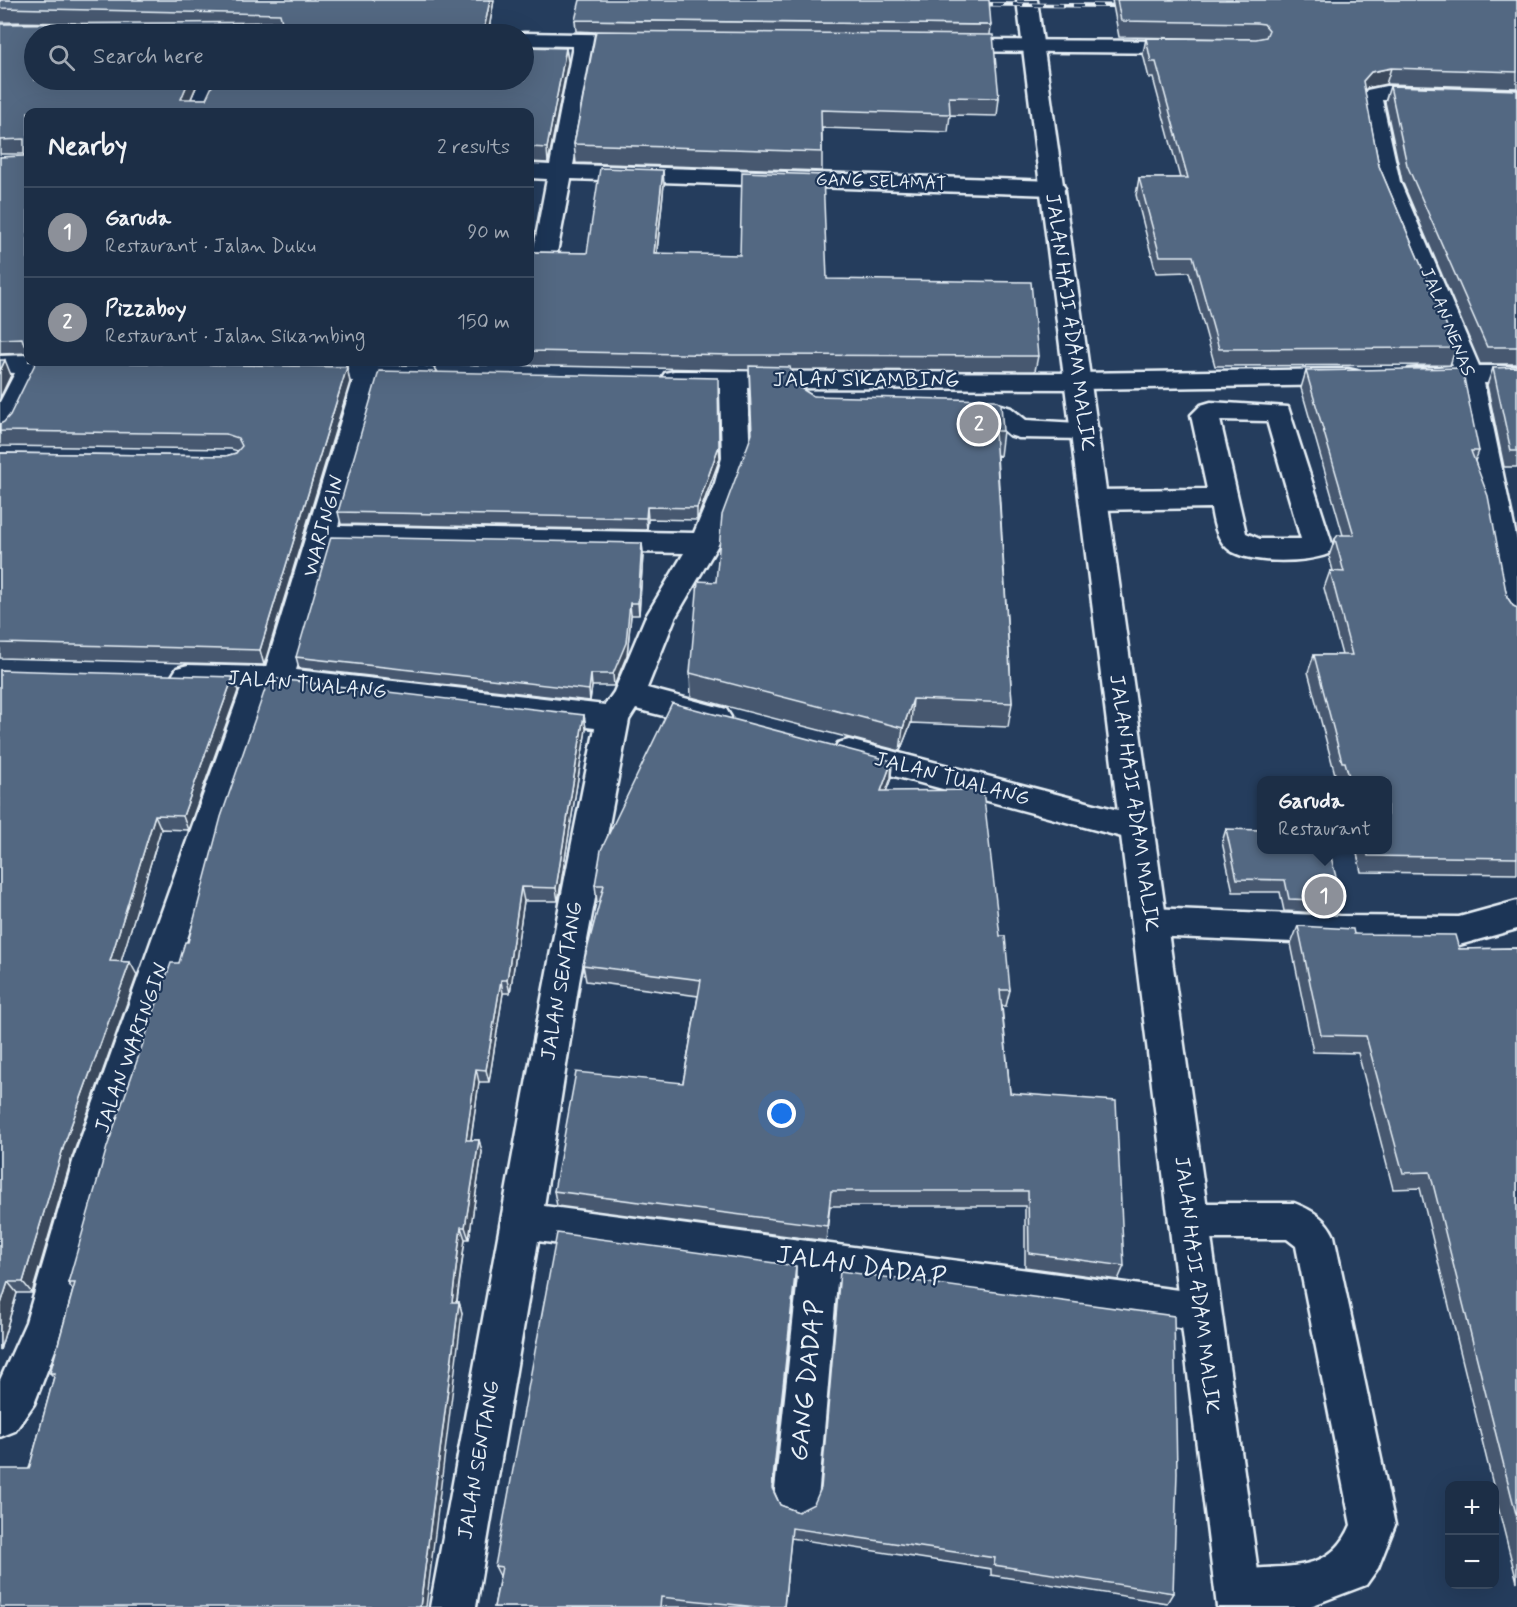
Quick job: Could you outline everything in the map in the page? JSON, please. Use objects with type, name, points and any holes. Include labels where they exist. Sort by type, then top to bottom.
[{"type":"street","name":"JALAN HAJI ADAM MALIK","points":[[1027,0],[1239,1599]]},
{"type":"street","points":[[534,39],[656,41]]},
{"type":"street","points":[[544,258],[585,40]]},
{"type":"street","points":[[929,46],[1206,47]]},
{"type":"street","points":[[199,108],[207,90]]},
{"type":"street","name":"JALAN NENAS","points":[[1517,98],[1386,93],[1372,96],[1371,107],[1388,182],[1469,375],[1517,612]]},
{"type":"street","name":"GANG SELAMAT","points":[[534,171],[1053,188]]},
{"type":"street","points":[[0,364],[24,363]]},
{"type":"street","points":[[0,429],[31,366]]},
{"type":"street","points":[[84,366],[102,367]]},
{"type":"street","points":[[292,368],[451,374]]},
{"type":"street","name":"WARINGIN","points":[[270,678],[321,536],[369,372]]},
{"type":"street","name":"JALAN SIKAMBING","points":[[650,378],[733,380],[806,393],[1078,381],[1517,374]]},
{"type":"street","name":"JALAN SENTANG","points":[[453,1607],[522,1221],[561,982],[621,706],[660,618],[704,543],[729,483],[736,458],[733,380]]},
{"type":"street","points":[[936,411],[1001,414],[1019,429],[1084,430]]},
{"type":"street","points":[[1211,411],[1278,413],[1318,547],[1313,549],[1263,549],[1243,545],[1233,535],[1223,498],[1205,415],[1211,411]]},
{"type":"street","points":[[1094,500],[1223,498]]},
{"type":"street","points":[[321,536],[704,543]]},
{"type":"street","name":"JALAN TUALANG","points":[[154,675],[270,678],[621,706],[744,725]]},
{"type":"street","name":"JALAN WARINGIN","points":[[0,1416],[20,1389],[46,1322],[93,1158],[270,678]]},
{"type":"street","name":"JALAN TUALANG","points":[[825,746],[1137,828]]},
{"type":"street","points":[[1150,922],[1340,930],[1459,931],[1517,915]]},
{"type":"street","name":"JALAN DADAP","points":[[522,1221],[1201,1312]]},
{"type":"street","points":[[1189,1221],[1294,1221],[1314,1236],[1373,1525],[1362,1552],[1350,1569],[1294,1590],[1239,1599]]},
{"type":"street","name":"GANG DADAP","points":[[796,1499],[819,1262]]},
{"type":"building","points":[[0,0],[490,0],[485,24],[24,24],[24,90],[185,90],[181,99],[206,99],[210,90],[534,90],[534,47],[566,48],[547,148],[534,147],[534,108],[24,108],[24,139],[0,140],[0,24],[282,22],[280,14],[0,8]]},
{"type":"building","points":[[580,0],[989,0],[991,25],[575,20]]},
{"type":"building","points":[[1117,0],[1517,0],[1517,72],[1391,68],[1371,72],[1363,81],[1379,166],[1456,348],[1219,349],[1193,256],[1160,256],[1139,178],[1188,178],[1156,62],[1151,62],[1146,38],[1256,39],[1266,37],[1269,30],[1264,24],[1256,23],[1121,21]]},
{"type":"building","points":[[596,31],[993,35],[999,98],[949,97],[950,114],[821,110],[822,152],[574,144]]},
{"type":"building","points":[[1390,86],[1517,90],[1517,347],[1487,347],[1407,165]]},
{"type":"building","points":[[24,156],[24,345],[22,338],[0,339],[0,157]]},
{"type":"building","points":[[600,168],[663,170],[654,253],[740,255],[742,172],[823,175],[827,279],[1031,282],[1038,356],[733,355],[534,351],[534,252],[587,253]]},
{"type":"building","points":[[0,360],[5,360],[0,371]]},
{"type":"building","points":[[34,366],[347,367],[260,650],[0,643],[0,453],[226,456],[236,453],[242,446],[238,438],[226,434],[0,431],[0,424],[10,415]]},
{"type":"building","points":[[749,366],[790,367],[794,384],[813,396],[995,400],[1001,404],[1003,431],[995,431],[1012,703],[913,699],[903,728],[690,673],[698,581],[716,582],[722,515],[752,434]]},
{"type":"building","points":[[1517,367],[1517,451],[1511,451],[1493,368]]},
{"type":"building","points":[[1462,368],[1479,451],[1471,451],[1488,496],[1507,597],[1517,608],[1517,858],[1368,856],[1368,854],[1392,854],[1392,776],[1349,776],[1345,762],[1342,762],[1314,655],[1352,655],[1330,571],[1344,572],[1335,539],[1338,535],[1354,535],[1306,371]]},
{"type":"building","points":[[379,371],[718,378],[719,446],[697,508],[647,507],[646,518],[338,512]]},
{"type":"building","points":[[331,537],[642,543],[638,603],[630,603],[626,643],[613,674],[591,674],[589,690],[296,657]]},
{"type":"building","points":[[0,670],[233,677],[183,816],[155,815],[110,961],[130,962],[64,1145],[23,1282],[8,1282],[0,1307]]},
{"type":"building","points":[[269,678],[584,715],[556,888],[521,887],[507,980],[501,980],[486,1070],[476,1069],[466,1140],[479,1140],[465,1227],[461,1227],[452,1302],[459,1302],[420,1607],[0,1607],[0,1469],[29,1469],[55,1373],[50,1373],[75,1283],[68,1283],[107,1147],[171,963],[179,963],[185,942],[188,942],[221,817]]},
{"type":"building","points":[[672,703],[892,761],[881,791],[983,790],[1000,936],[1005,936],[1010,990],[1000,990],[1010,1093],[1116,1101],[1124,1266],[1029,1253],[1028,1191],[831,1191],[827,1226],[554,1191],[576,1072],[683,1083],[701,980],[583,965],[604,885],[595,885],[601,850]]},
{"type":"building","points":[[1226,829],[1257,830],[1257,854],[1330,854],[1342,901],[1289,899],[1285,880],[1237,879]]},
{"type":"building","points":[[1298,926],[1353,929],[1354,934],[1455,935],[1459,949],[1517,948],[1517,1518],[1430,1172],[1403,1173],[1366,1036],[1321,1035]]},
{"type":"building","points":[[557,1233],[796,1266],[772,1488],[780,1505],[798,1512],[814,1504],[821,1488],[840,1271],[1174,1316],[1177,1473],[1173,1593],[994,1565],[995,1558],[792,1528],[784,1607],[757,1607],[661,1597],[660,1607],[494,1607],[502,1567],[495,1566]]},
{"type":"railway","points":[[973,4],[1129,6]]},
{"type":"place","name":"Pizzaboy","points":[[979,424]]},
{"type":"place","name":"Garuda","points":[[1324,896]]}]
